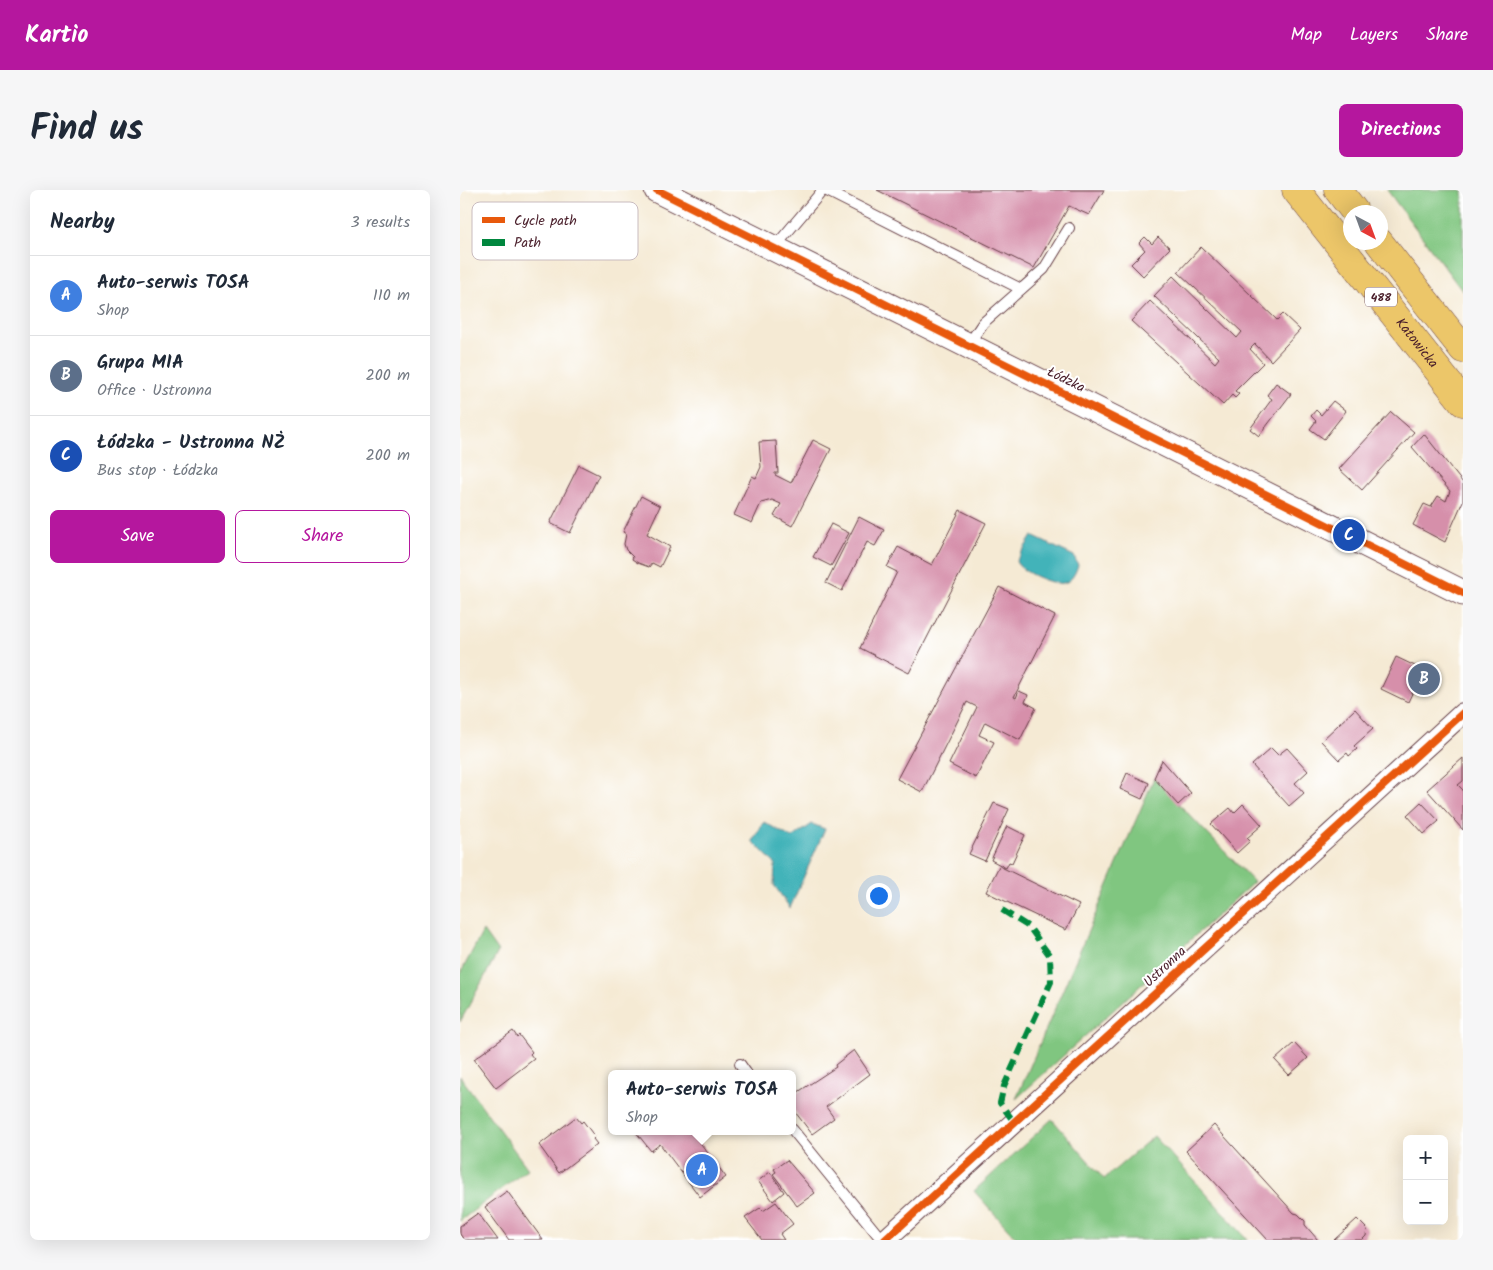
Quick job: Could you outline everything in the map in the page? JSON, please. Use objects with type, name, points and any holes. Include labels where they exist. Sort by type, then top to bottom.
[{"type":"main road","name":"Katowicka","points":[[1296,190],[1463,402]]},
{"type":"main road","points":[[1338,190],[1350,205]]},
{"type":"main road","name":"488","points":[[1385,250],[1463,349]]},
{"type":"street","name":"Łódzka","points":[[657,190],[1463,593]]},
{"type":"street","name":"Ustronna","points":[[884,1240],[1463,713]]},
{"type":"lane","points":[[773,249],[824,190],[1021,289]]},
{"type":"lane","points":[[968,346],[983,324],[1044,269],[1069,228]]},
{"type":"lane","points":[[740,1064],[744,1070]]},
{"type":"lane","points":[[796,1134],[884,1240]]},
{"type":"green space","points":[[1387,190],[1463,190],[1463,292]]},
{"type":"green space","points":[[1154,778],[1254,882],[1016,1099]]},
{"type":"green space","points":[[483,931],[498,952],[460,1022],[460,974]]},
{"type":"green space","points":[[460,1076],[528,1169],[460,1221]]},
{"type":"green space","points":[[1052,1119],[1104,1179],[1154,1136],[1248,1240],[1018,1240],[974,1191]]},
{"type":"water","points":[[1032,536],[1074,556],[1078,565],[1075,573],[1069,580],[1059,583],[1045,580],[1029,573],[1018,565],[1016,561]]},
{"type":"water","points":[[764,822],[792,838],[812,824],[825,829],[790,908],[774,885],[775,864],[752,841]]},
{"type":"building","points":[[877,190],[1104,190],[1089,215],[1069,206],[1034,268]]},
{"type":"building","points":[[1145,237],[1152,244],[1158,237],[1170,248],[1143,276],[1131,264],[1145,250],[1139,243]]},
{"type":"building","points":[[1201,247],[1277,320],[1283,314],[1300,330],[1271,361],[1255,344],[1250,349],[1263,363],[1235,391],[1239,394],[1235,398],[1232,395],[1223,405],[1131,321],[1150,301],[1215,363],[1219,358],[1154,296],[1173,276],[1237,338],[1242,332],[1178,272]]},
{"type":"building","points":[[1276,383],[1291,394],[1259,436],[1250,429],[1272,399],[1267,395]]},
{"type":"building","points":[[1333,401],[1346,411],[1324,439],[1310,429],[1316,421],[1311,416],[1316,410],[1321,415]]},
{"type":"building","points":[[1391,412],[1414,432],[1362,490],[1339,469]]},
{"type":"building","points":[[1424,434],[1463,483],[1463,501],[1445,542],[1413,525],[1424,504],[1431,507],[1438,496],[1446,501],[1450,491],[1412,447]]},
{"type":"building","points":[[813,440],[831,449],[792,526],[774,516],[781,504],[772,500],[761,503],[752,523],[734,515],[752,476],[756,478],[761,467],[759,442],[776,441],[778,473],[775,473],[775,475],[791,483]]},
{"type":"building","points":[[579,465],[599,475],[570,533],[550,523]]},
{"type":"building","points":[[641,496],[660,506],[647,534],[670,547],[660,567],[652,563],[649,567],[638,563],[632,559],[633,557],[626,550],[624,544],[626,534],[623,532]]},
{"type":"building","points":[[960,510],[986,523],[909,673],[860,648],[897,572],[887,567],[898,547],[932,565]]},
{"type":"building","points":[[859,517],[884,530],[875,546],[867,542],[842,591],[826,583]]},
{"type":"building","points":[[831,524],[849,533],[831,566],[813,557]]},
{"type":"building","points":[[999,587],[1055,616],[1014,697],[1016,698],[1019,691],[1028,695],[1025,702],[1036,708],[1020,740],[985,722],[979,735],[994,742],[976,778],[949,764],[977,707],[967,702],[922,792],[897,779]]},
{"type":"building","points":[[1396,657],[1434,675],[1427,693],[1415,687],[1408,702],[1381,689]]},
{"type":"building","points":[[1355,709],[1373,729],[1354,746],[1357,749],[1349,756],[1347,753],[1339,760],[1321,741]]},
{"type":"building","points":[[1271,748],[1278,755],[1287,748],[1308,771],[1295,783],[1304,793],[1289,806],[1252,765]]},
{"type":"building","points":[[1463,758],[1463,781],[1458,785],[1463,790],[1463,830],[1427,790]]},
{"type":"building","points":[[1162,760],[1191,793],[1178,805],[1154,778]]},
{"type":"building","points":[[1127,773],[1149,783],[1142,799],[1120,789]]},
{"type":"building","points":[[1421,802],[1439,821],[1424,834],[1407,815]]},
{"type":"building","points":[[994,803],[1009,809],[985,861],[969,854]]},
{"type":"building","points":[[1243,804],[1262,825],[1247,838],[1250,841],[1237,853],[1211,824],[1230,808],[1234,813]]},
{"type":"building","points":[[1007,826],[1025,835],[1012,863],[1009,862],[1006,868],[991,860]]},
{"type":"building","points":[[999,866],[1079,905],[1066,930],[986,892]]},
{"type":"building","points":[[513,1031],[517,1037],[519,1035],[532,1052],[530,1054],[534,1059],[496,1088],[474,1059]]},
{"type":"building","points":[[1294,1043],[1308,1058],[1289,1075],[1275,1060]]},
{"type":"building","points":[[854,1050],[870,1074],[826,1107],[834,1118],[812,1134],[796,1113],[796,1093],[836,1067],[835,1065]]},
{"type":"building","points":[[576,1117],[581,1123],[583,1121],[595,1137],[593,1139],[597,1144],[559,1173],[539,1145]]},
{"type":"building","points":[[1214,1125],[1294,1213],[1298,1214],[1305,1221],[1305,1225],[1318,1240],[1268,1240],[1186,1151]]},
{"type":"building","points":[[638,1135],[705,1135],[698,1140],[726,1177],[700,1197],[660,1144],[651,1151]]},
{"type":"building","points":[[787,1160],[815,1193],[797,1206],[773,1174],[776,1172],[774,1169]]},
{"type":"building","points":[[770,1172],[784,1192],[773,1201],[758,1181]]},
{"type":"building","points":[[507,1191],[543,1240],[509,1240],[485,1207]]},
{"type":"building","points":[[776,1202],[793,1224],[780,1234],[784,1240],[762,1240],[745,1218],[760,1208],[763,1211]]},
{"type":"building","points":[[478,1213],[498,1240],[464,1240],[460,1234],[460,1226]]},
{"type":"building","points":[[1357,1219],[1367,1229],[1366,1236],[1362,1240],[1334,1240]]},
{"type":"marked path","points":[[1002,910],[1029,927],[1050,956],[1051,982],[1004,1086],[1000,1103],[1014,1122]]},
{"type":"cycle path","points":[[657,190],[1463,593]]},
{"type":"cycle path","points":[[885,1240],[1463,713]]},
{"type":"place","name":"Łódzka - Ustronna NŻ","points":[[1349,535]]},
{"type":"place","name":"Grupa MIA","points":[[1424,679]]},
{"type":"place","name":"Auto-serwis TOSA","points":[[702,1170]]}]
